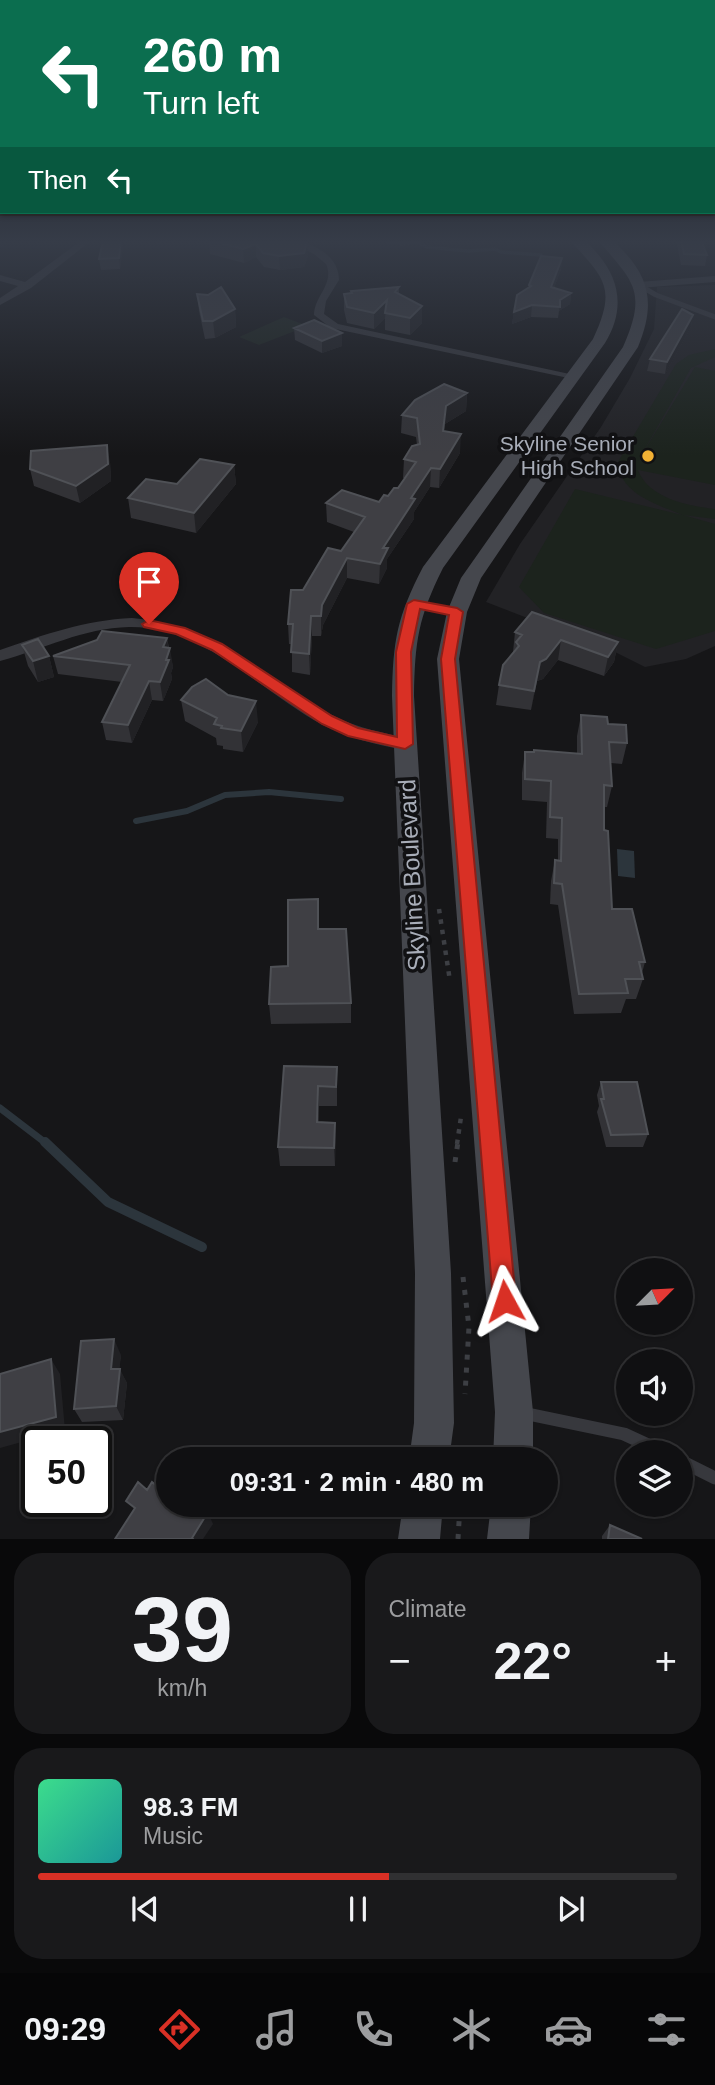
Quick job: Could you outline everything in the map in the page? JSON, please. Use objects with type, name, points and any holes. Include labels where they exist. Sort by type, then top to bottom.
[{"type":"main road","name":"Skyline Boulevard","points":[[431,1447],[434,1423],[433,1273],[405,744],[404,652],[414,604],[433,567],[573,376],[608,325],[613,312]]},
{"type":"main road","points":[[513,1447],[514,1412],[448,659],[457,612],[471,578],[630,346],[643,312]]},
{"type":"main road","points":[[419,1539],[422,1517]]},
{"type":"main road","points":[[508,1539],[510,1517]]},
{"type":"street","points":[[319,312],[335,326],[573,376]]},
{"type":"street","points":[[0,656],[92,626],[149,624],[180,631],[217,647],[336,724],[354,732],[405,744]]},
{"type":"lane","points":[[414,604],[457,612]]},
{"type":"lane","points":[[514,1412],[625,1434],[638,1440]]},
{"type":"lane","points":[[693,1467],[715,1478]]},
{"type":"path","points":[[457,1539],[459,1517]]},
{"type":"shaded area","name":"Skyline Senior High School","points":[[655,312],[715,312],[715,646],[686,659],[645,667],[615,652],[486,602],[520,544],[601,427],[630,378],[654,329]]},
{"type":"shaded area","points":[[284,317],[308,326],[259,345],[239,337]]},
{"type":"shaded area","name":"Skyline Senior High School","points":[[715,349],[715,357],[691,368],[638,461],[695,367],[715,371],[715,485],[638,470],[643,480],[660,494],[681,503],[715,509],[715,519],[683,515],[715,524],[715,631],[656,649],[544,613],[519,587],[575,489],[682,515],[642,497],[633,490],[625,483],[618,462],[676,364],[689,355]]},
{"type":"shaded area","points":[[617,849],[634,851],[635,878],[618,876]]},
{"type":"building","points":[[201,312],[230,312],[213,321],[203,321]]},
{"type":"building","points":[[385,312],[416,312],[410,318]]},
{"type":"building","points":[[680,312],[693,315],[667,362],[650,359]]},
{"type":"building","points":[[314,320],[342,333],[322,341],[294,328]]},
{"type":"building","points":[[444,384],[467,393],[446,406],[443,431],[461,434],[440,469],[431,468],[411,498],[415,499],[383,548],[388,548],[380,564],[347,558],[322,605],[321,616],[311,616],[309,654],[291,652],[293,624],[288,624],[291,590],[303,590],[328,548],[341,551],[365,517],[326,503],[342,490],[379,502],[384,495],[388,496],[394,488],[398,488],[416,462],[404,459],[412,446],[420,444],[417,418],[402,415],[415,400]]},
{"type":"building","points":[[107,445],[108,464],[76,486],[30,469],[31,451]]},
{"type":"building","points":[[200,459],[234,465],[194,513],[128,498],[146,479],[177,484]]},
{"type":"building","points":[[532,612],[618,642],[608,657],[561,640],[546,659],[540,662],[534,691],[499,685],[503,665],[519,646],[516,642],[522,635],[515,632]]},
{"type":"building","points":[[102,631],[167,638],[163,647],[170,648],[166,660],[169,660],[160,682],[149,681],[128,725],[102,722],[130,665],[53,656],[97,640]]},
{"type":"building","points":[[38,639],[49,656],[33,661],[22,645]]},
{"type":"building","points":[[206,679],[228,695],[256,701],[241,731],[221,728],[222,726],[214,724],[217,718],[181,700],[192,687]]},
{"type":"building","points":[[581,715],[607,717],[608,724],[626,725],[627,743],[609,742],[612,786],[604,785],[604,830],[608,831],[612,909],[632,909],[645,962],[639,962],[643,979],[625,979],[628,993],[579,994],[562,884],[554,883],[555,860],[561,861],[562,818],[550,817],[551,781],[525,779],[525,752],[534,750],[582,754]]},
{"type":"building","points":[[318,899],[318,929],[346,929],[351,1003],[269,1004],[271,967],[288,966],[288,900]]},
{"type":"building","points":[[284,1066],[337,1067],[336,1087],[318,1086],[317,1122],[335,1123],[334,1148],[278,1147]]},
{"type":"building","points":[[601,1082],[637,1082],[648,1134],[611,1135],[601,1099],[604,1099]]},
{"type":"building","points":[[114,1339],[111,1369],[120,1369],[116,1406],[74,1409],[81,1341]]},
{"type":"building","points":[[51,1359],[56,1417],[0,1432],[0,1374]]},
{"type":"building","points":[[138,1482],[147,1490],[152,1482],[156,1485],[156,1517],[205,1517],[193,1539],[115,1539],[135,1508],[126,1501]]},
{"type":"building","points":[[610,1525],[642,1539],[608,1539]]},
{"type":"waterway","points":[[136,821],[187,811],[225,795],[269,792],[341,799]]},
{"type":"waterway","points":[[0,1108],[47,1144]]},
{"type":"waterway","points":[[45,1142],[108,1202],[202,1247]]},
{"type":"place","name":"Skyline Senior High School","points":[[648,456]]},
{"type":"route","points":[[149,624],[180,631],[217,647],[327,720],[354,732],[405,744],[404,652],[414,604],[457,612],[448,659],[505,1301]]}]
